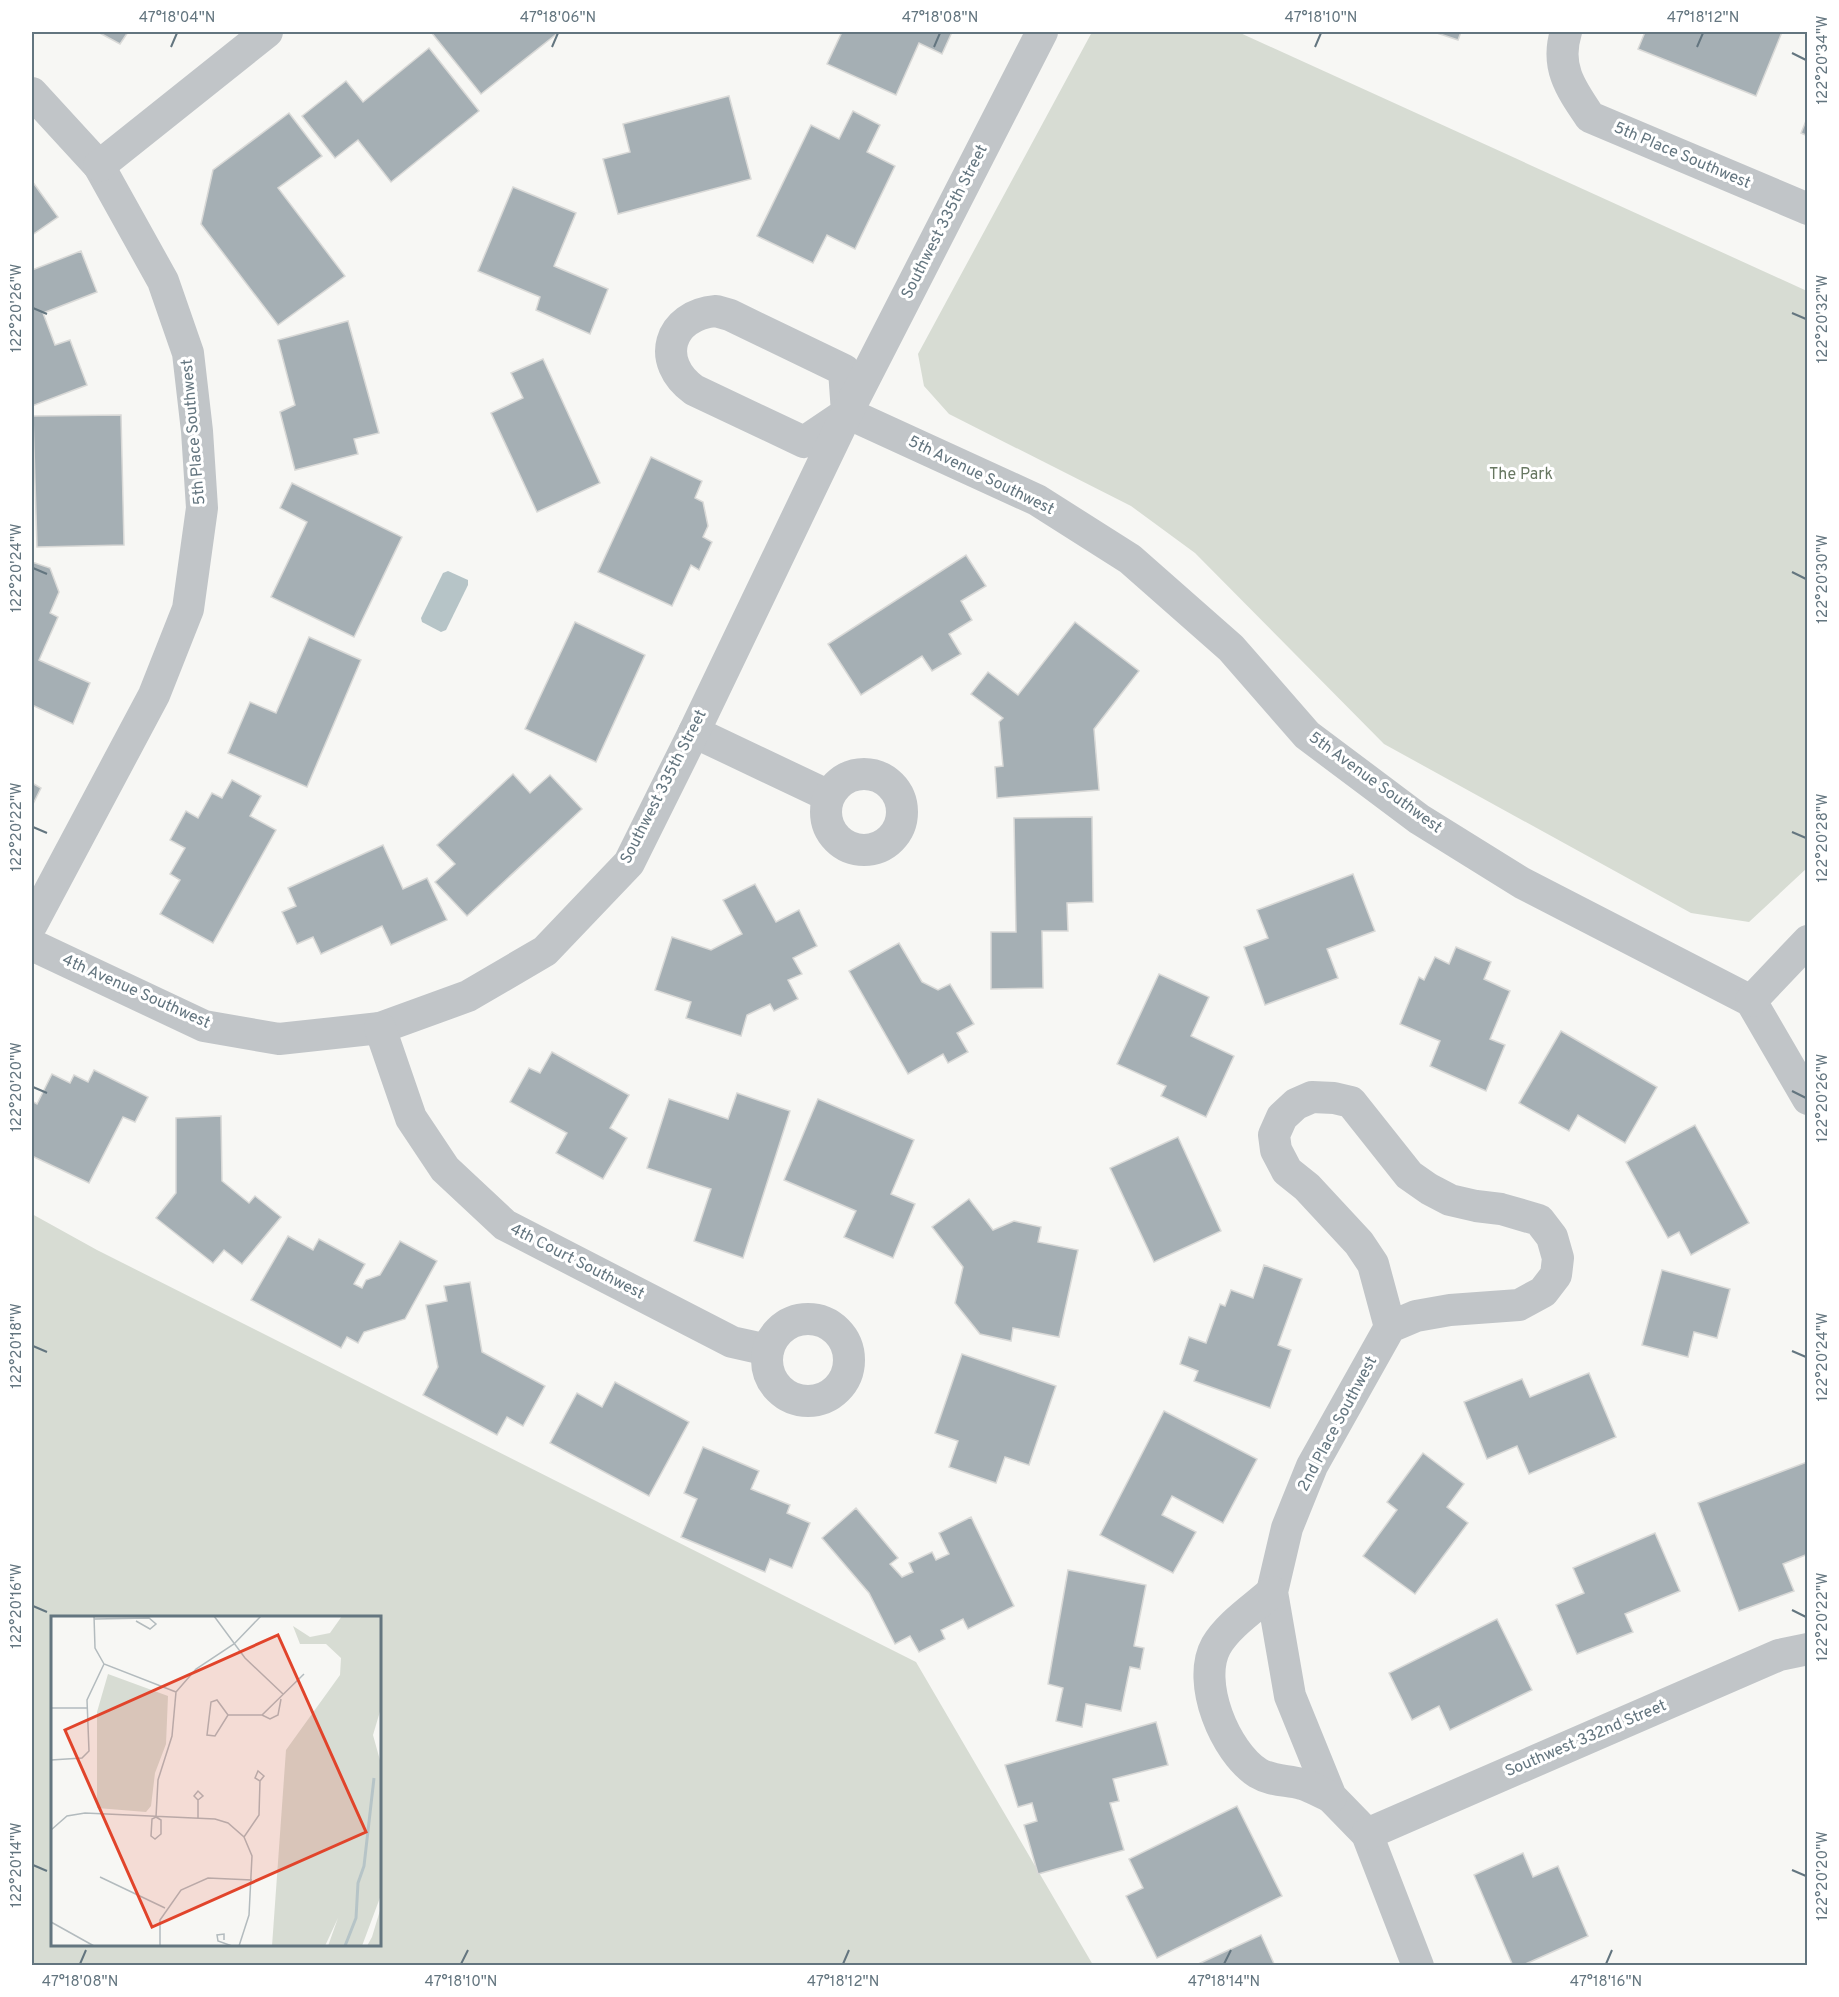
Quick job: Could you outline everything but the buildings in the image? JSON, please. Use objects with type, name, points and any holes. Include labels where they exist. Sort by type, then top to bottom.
[{"type":"street","points":[[99,166],[267,32]]},
{"type":"street","name":"Southwest 335th Street","points":[[279,1039],[380,1028],[468,996],[545,951],[628,863],[848,413],[1042,32]]},
{"type":"street","name":"5th Place Southwest","points":[[1566,32],[1563,65],[1569,87],[1590,117],[1808,209]]},
{"type":"street","name":"5th Place Southwest","points":[[32,93],[99,166],[163,280],[188,353],[197,431],[202,508],[188,609],[154,696],[32,924]]},
{"type":"street","name":"Southwest 335th Street","points":[[716,311],[730,315],[844,370],[848,413],[804,442],[694,390],[683,382],[674,370],[671,356],[678,328],[689,318],[702,312],[716,311]]},
{"type":"street","name":"5th Avenue Southwest","points":[[848,413],[1037,500],[1130,559],[1231,648],[1307,735],[1419,819],[1522,883],[1751,1001]]},
{"type":"street","points":[[694,732],[829,796]]},
{"type":"street","points":[[1808,941],[1751,1001],[1808,1099]]},
{"type":"street","name":"4th Avenue Southwest","points":[[32,945],[204,1026],[279,1039]]},
{"type":"street","name":"4th Court Southwest","points":[[380,1028],[411,1118],[445,1169],[505,1225],[732,1342],[768,1350]]},
{"type":"street","points":[[1312,1097],[1334,1098],[1351,1102],[1410,1175],[1429,1189],[1450,1200],[1501,1209],[1539,1220],[1552,1237],[1558,1258],[1556,1275],[1544,1292],[1520,1305],[1450,1310],[1416,1316],[1390,1326],[1373,1264],[1364,1250],[1307,1187],[1287,1171],[1276,1150],[1274,1135],[1282,1117],[1296,1104],[1312,1097]]},
{"type":"street","name":"2nd Place Southwest","points":[[1331,1797],[1290,1696],[1272,1592],[1287,1528],[1312,1466],[1390,1326]]},
{"type":"street","name":"2nd Place Southwest","points":[[1272,1592],[1230,1629],[1216,1647],[1210,1668],[1211,1689],[1218,1718],[1228,1740],[1240,1758],[1257,1773],[1269,1778],[1302,1784],[1331,1797],[1367,1834],[1418,1965]]},
{"type":"street","name":"Southwest 332nd Street","points":[[1367,1834],[1779,1655],[1808,1649]]},
{"type":"green space","name":"The Park","points":[[1092,32],[1238,32],[1807,291],[1807,868],[1749,922],[1691,913],[1384,744],[1195,553],[1131,506],[949,414],[924,386],[918,354]]},
{"type":"green space","points":[[32,1214],[97,1250],[916,1662],[1093,1965],[32,1965]]},
{"type":"shaded area","points":[[448,571],[468,580],[468,585],[446,630],[441,632],[422,622],[421,618],[443,573]]}]
